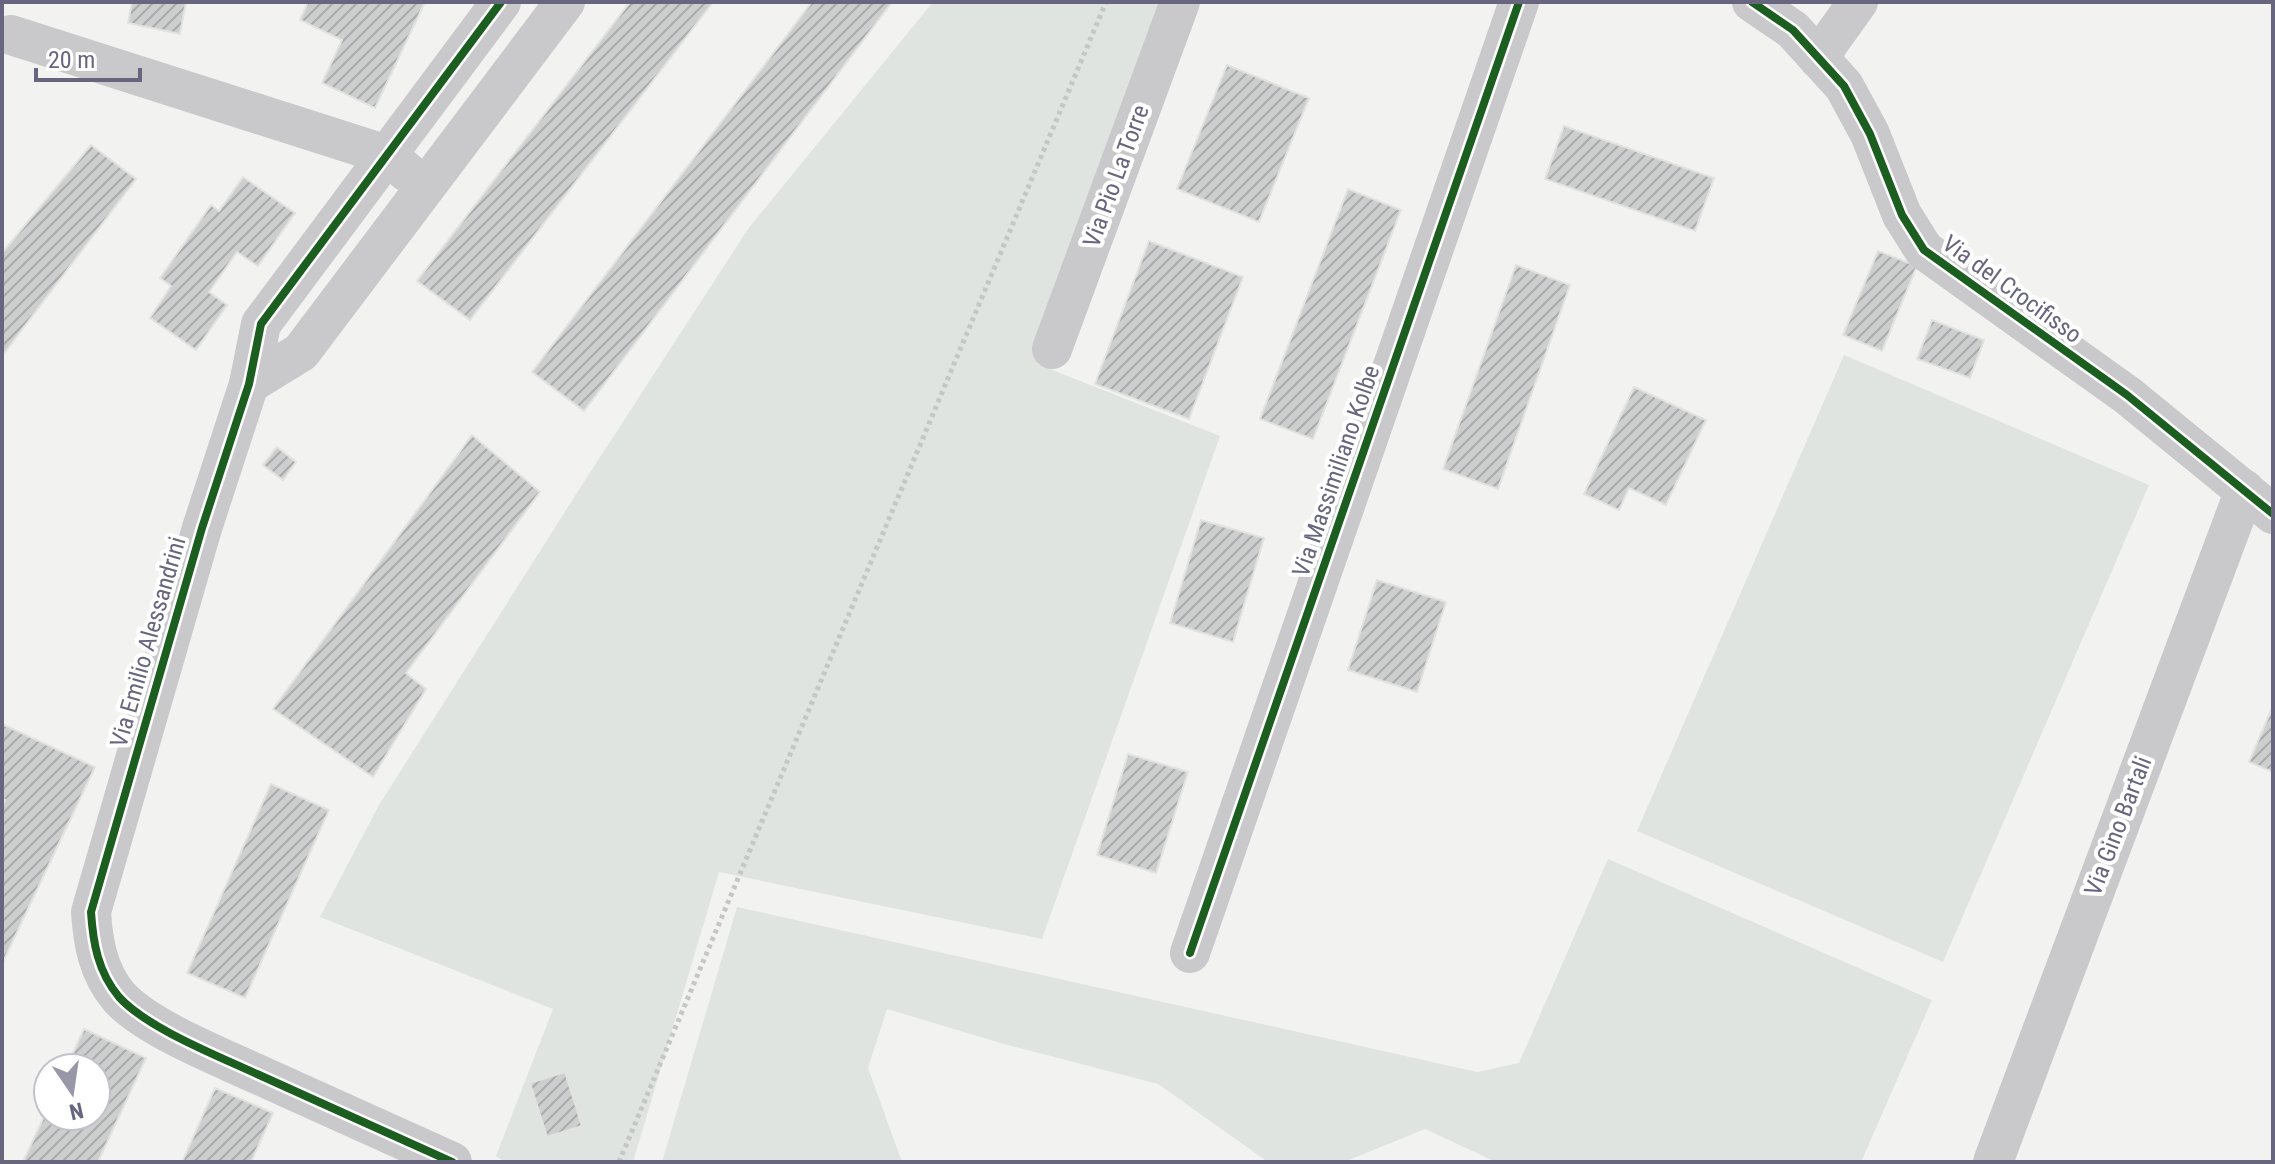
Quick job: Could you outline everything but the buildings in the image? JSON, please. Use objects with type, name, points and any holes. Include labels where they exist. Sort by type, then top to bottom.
[{"type":"street","name":"Via Emilio Alessandrini","points":[[452,1162],[195,1046],[142,1015],[120,998],[103,974],[93,941],[91,912],[202,528],[249,384],[261,324],[501,2]]},
{"type":"street","points":[[249,384],[301,352],[565,2]]},
{"type":"street","name":"Via Pio La Torre","points":[[1052,349],[1180,2]]},
{"type":"street","name":"Via Massimiliano Kolbe","points":[[1190,953],[1519,2]]},
{"type":"street","name":"Via del Crocifisso","points":[[1752,2],[1793,30],[1844,86],[1870,134],[1902,215],[1924,250],[2127,395],[2259,502]]},
{"type":"street","points":[[1818,58],[1858,2]]},
{"type":"street","points":[[11,35],[387,155],[426,187]]},
{"type":"street","name":"Via Gino Bartali","points":[[1993,1162],[2259,502]]},
{"type":"path","points":[[619,1162],[1106,2]]},
{"type":"shaded area","points":[[933,2],[1171,2],[1037,364],[1220,436],[1042,939],[719,872],[633,1162],[504,1162],[496,1156],[553,1009],[320,917],[379,805],[748,229]]},
{"type":"shaded area","points":[[1844,355],[2149,485],[1943,962],[1637,831]]},
{"type":"shaded area","points":[[1608,859],[1932,1000],[1861,1162],[1496,1162],[1425,1129],[1344,1162],[1268,1162],[1158,1084],[1004,1044],[887,1009],[868,1068],[902,1162],[662,1162],[737,907],[1477,1072],[1519,1063]]},
{"type":"cycle path","points":[[452,1162],[204,1050],[147,1020],[119,997],[106,978],[95,946],[91,912],[202,528],[249,384],[261,324],[501,2]]},
{"type":"cycle path","points":[[1190,953],[1519,2]]},
{"type":"cycle path","points":[[1752,2],[1793,30],[1844,86],[1870,134],[1902,215],[1924,250],[2127,395],[2273,514]]}]
